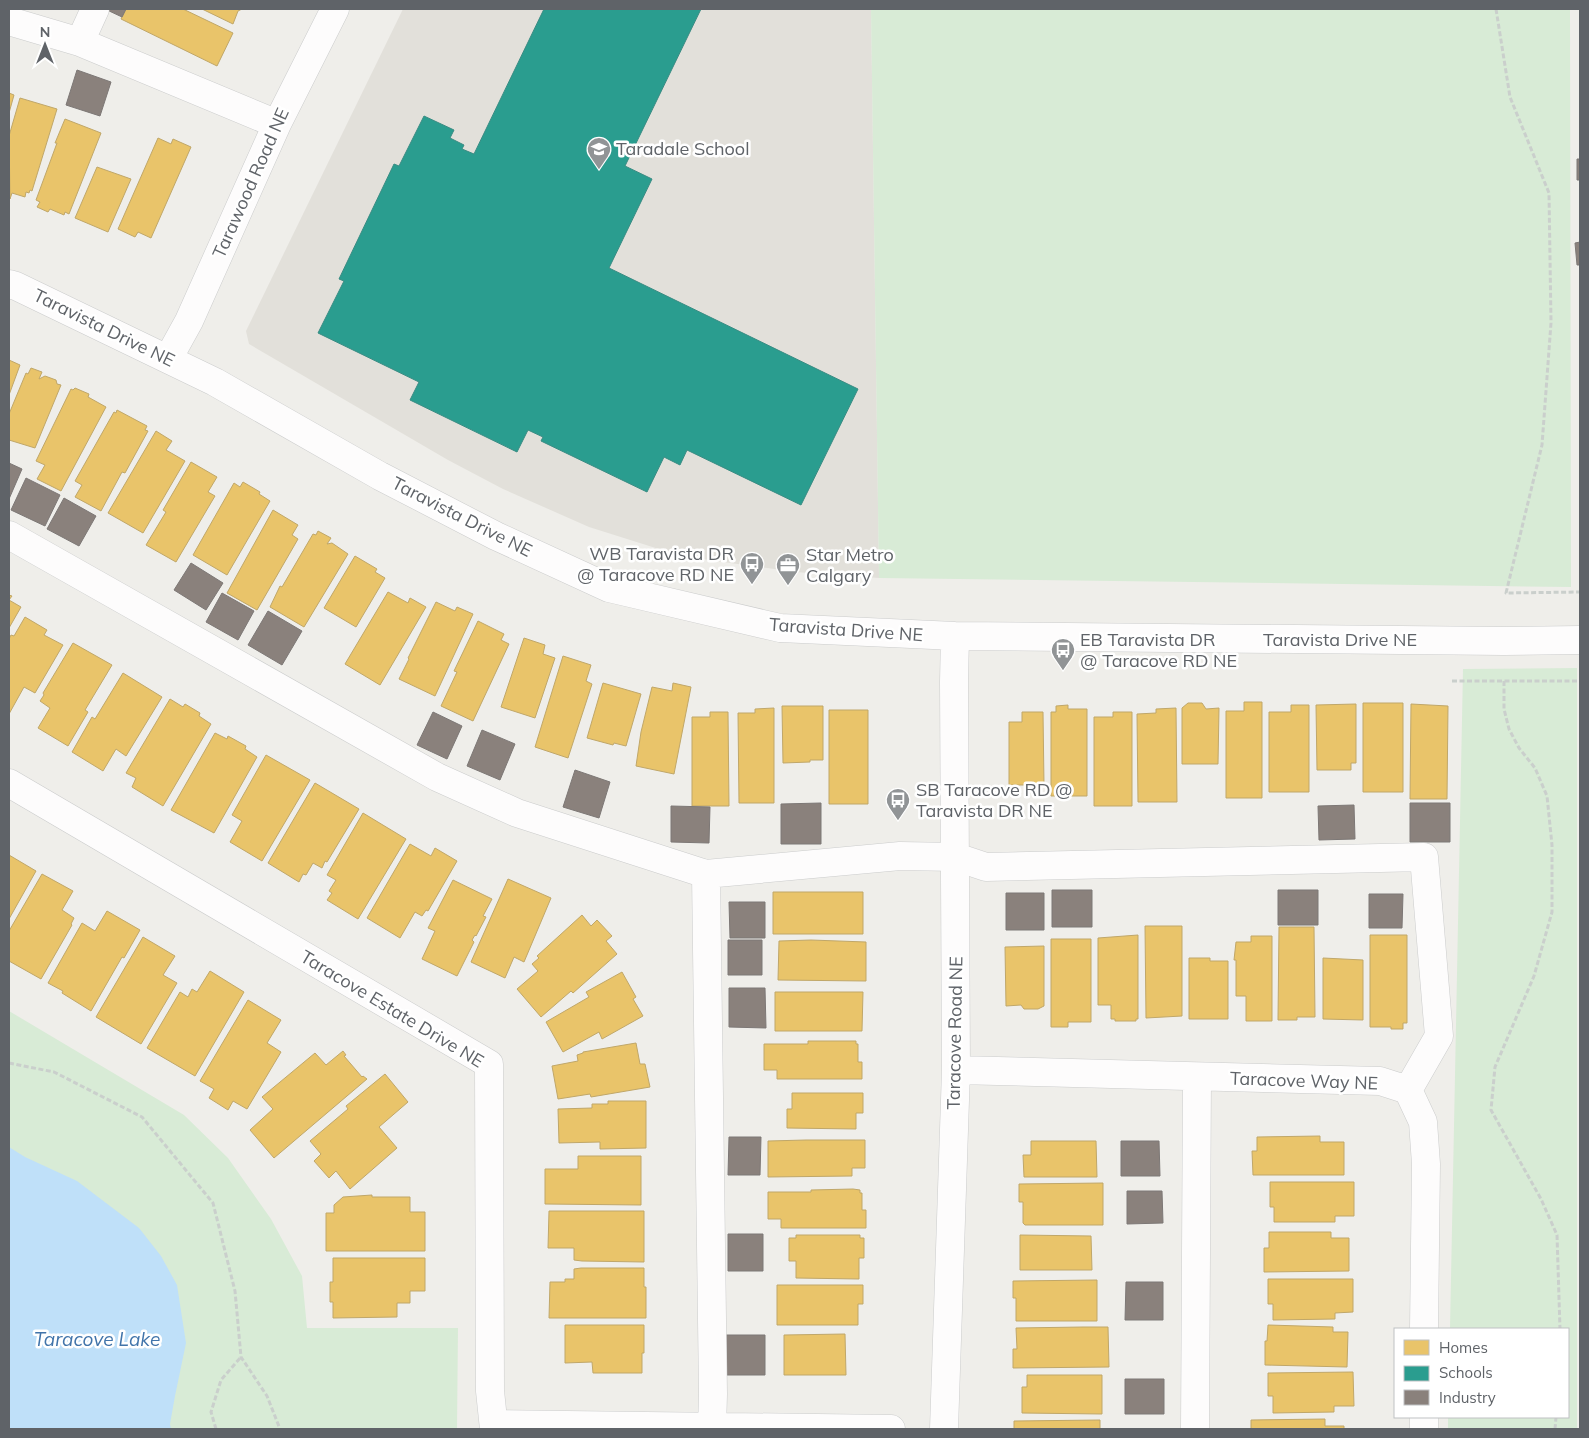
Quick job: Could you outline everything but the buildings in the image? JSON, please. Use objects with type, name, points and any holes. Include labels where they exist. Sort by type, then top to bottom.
[{"type":"street","points":[[80,42],[95,9]]},
{"type":"street","name":"Tarawood Road NE","points":[[168,358],[188,321],[277,124],[335,9]]},
{"type":"street","points":[[9,21],[80,42],[277,124]]},
{"type":"street","name":"Taravista Drive NE","points":[[9,284],[168,358],[215,382],[380,476],[496,536],[609,588],[780,628],[955,636],[1494,641],[1580,640]]},
{"type":"street","points":[[9,535],[437,777],[517,813],[706,874],[900,856],[956,857],[986,867],[1424,857],[1439,1036],[1408,1090],[1423,1122],[1426,1164],[1424,1328]]},
{"type":"street","name":"Taracove Road NE","points":[[944,1429],[956,1070],[955,636]]},
{"type":"street","name":"Taracove Estate Drive NE","points":[[9,783],[489,1064],[490,1391],[494,1427]]},
{"type":"street","points":[[706,874],[712,1428]]},
{"type":"street","name":"Taracove Way NE","points":[[956,1070],[1380,1081],[1408,1090]]},
{"type":"street","points":[[1194,1429],[1197,1077]]},
{"type":"street","points":[[494,1427],[891,1429]]},
{"type":"path","points":[[1496,9],[1510,97],[1549,192],[1551,323],[1542,445],[1506,593],[1580,592]]},
{"type":"path","points":[[1452,681],[1580,681]]},
{"type":"path","points":[[1504,681],[1504,709],[1509,729],[1519,748],[1535,768],[1547,796],[1552,845],[1552,912],[1534,976],[1495,1067],[1491,1110],[1541,1199],[1557,1235],[1560,1328]]},
{"type":"path","points":[[9,1063],[54,1072],[142,1117],[213,1203],[235,1291],[241,1357],[267,1396],[280,1429]]},
{"type":"path","points":[[216,1429],[212,1412],[221,1380],[241,1357]]},
{"type":"shaded area","name":"Taradale School","points":[[403,9],[871,9],[879,578],[795,572],[681,556],[589,527],[503,489],[448,460],[249,344],[246,331]]},
{"type":"green space","points":[[871,9],[1570,9],[1571,587],[879,578]]},
{"type":"green space","points":[[1577,668],[1577,1429],[1448,1429],[1448,1418],[1569,1418],[1569,1328],[1450,1328],[1463,669]]},
{"type":"green space","points":[[9,1011],[184,1115],[228,1158],[271,1219],[302,1276],[307,1328],[458,1328],[457,1429],[9,1429]]},
{"type":"water","name":"Taracove Lake","points":[[9,1147],[25,1157],[77,1181],[139,1228],[161,1256],[177,1285],[186,1343],[170,1424],[171,1429],[9,1429]]},
{"type":"place","name":"Taradale School","points":[[599,170]]},
{"type":"place","name":"WB Taravista DR @ Taracove RD NE","points":[[752,585]]},
{"type":"place","name":"Star Metro Calgary","points":[[788,586]]},
{"type":"place","name":"EB Taravista DR @ Taracove RD NE","points":[[1063,671]]},
{"type":"place","name":"SB Taracove RD @ Taravista DR NE","points":[[898,821]]}]
